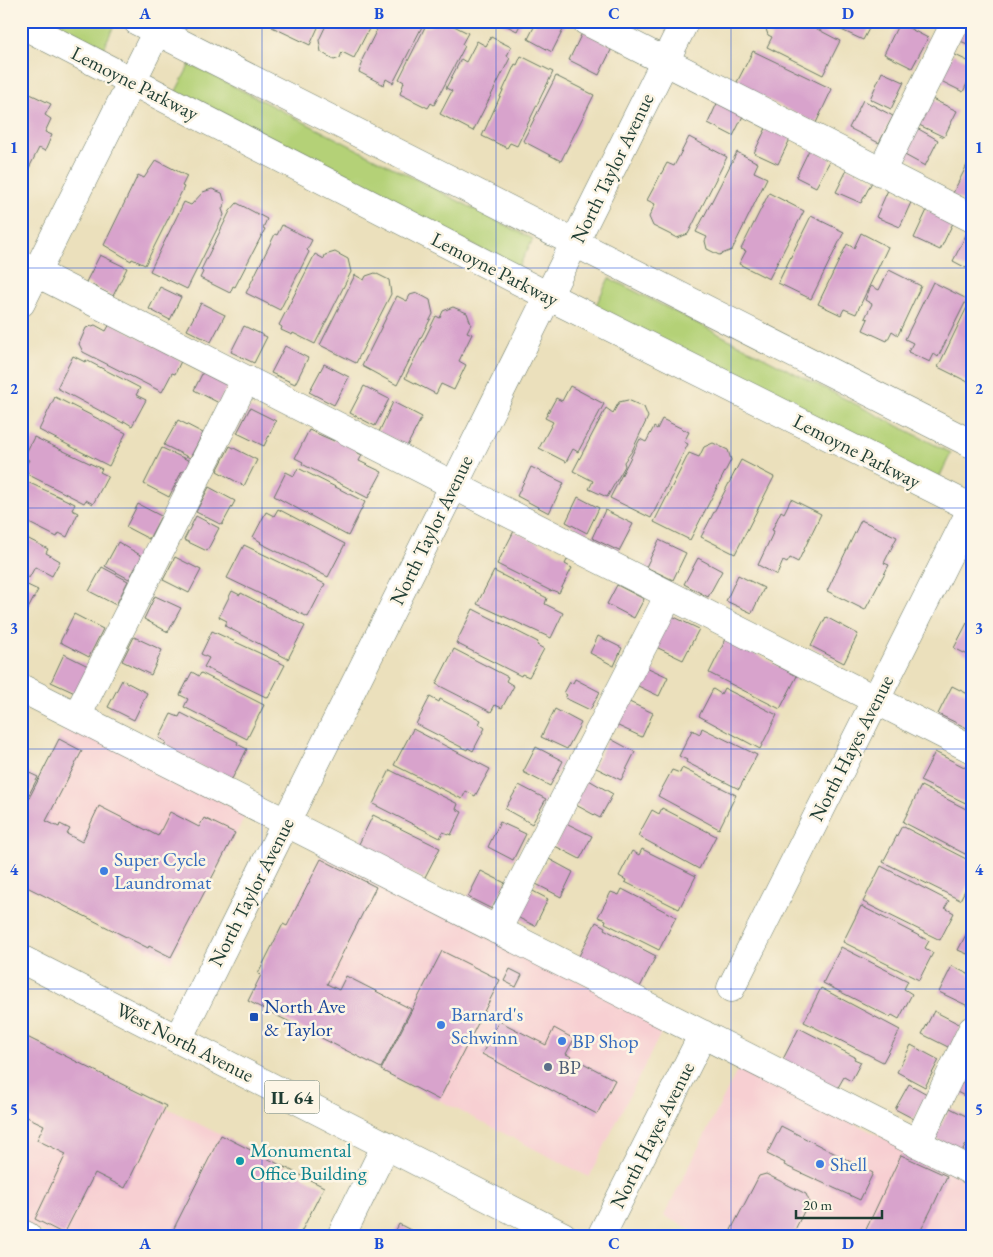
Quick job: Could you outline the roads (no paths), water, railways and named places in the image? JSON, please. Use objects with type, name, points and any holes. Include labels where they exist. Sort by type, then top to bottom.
[{"type":"street","points":[[586,21],[972,218]]},
{"type":"street","name":"North Taylor Avenue","points":[[178,1039],[685,21]]},
{"type":"street","points":[[881,172],[956,21]]},
{"type":"street","name":"Lemoyne Parkway","points":[[21,24],[548,296],[972,508]]},
{"type":"street","points":[[21,303],[29,268],[132,81],[152,25],[972,444]]},
{"type":"street","points":[[29,268],[972,749]]},
{"type":"street","points":[[78,716],[246,379]]},
{"type":"street","name":"North Hayes Avenue","points":[[731,988],[972,508]]},
{"type":"street","points":[[497,930],[669,594]]},
{"type":"street","points":[[21,688],[972,1171]]},
{"type":"street","name":"West North Avenue","points":[[21,959],[563,1236]]},
{"type":"street","points":[[917,1144],[972,1030]]},
{"type":"street","name":"North Hayes Avenue","points":[[601,1236],[703,1034]]},
{"type":"street","points":[[342,1236],[386,1145]]},
{"type":"street","points":[[21,1233],[27,1236]]},
{"type":"place","name":"Super Cycle Laundromat","points":[[104,871]]},
{"type":"place","name":"North Ave & Taylor","points":[[254,1017]]},
{"type":"place","name":"Barnard's Schwinn","points":[[441,1025]]},
{"type":"place","name":"BP Shop","points":[[562,1041]]},
{"type":"place","name":"BP","points":[[548,1067]]},
{"type":"place","name":"Monumental Office Building","points":[[240,1161]]},
{"type":"place","name":"Shell","points":[[820,1164]]}]
